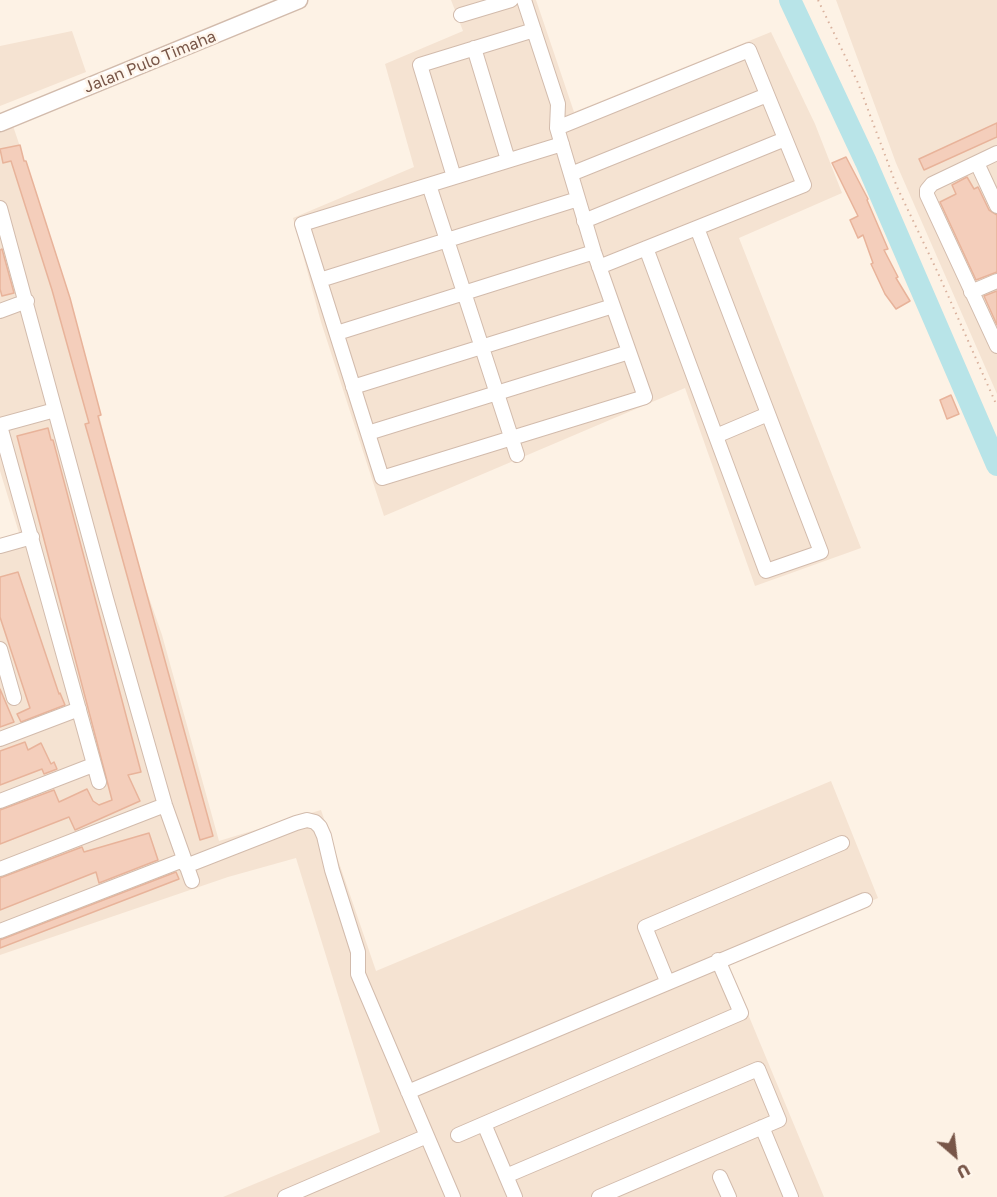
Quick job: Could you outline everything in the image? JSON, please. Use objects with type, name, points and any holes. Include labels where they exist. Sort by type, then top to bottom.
[{"type":"street","name":"Jalan Pulo Timaha","points":[[0,123],[299,0]]},
{"type":"street","points":[[461,15],[511,0]]},
{"type":"street","points":[[524,0],[558,104],[557,128],[562,144],[571,174],[584,221],[645,397],[382,478],[302,224],[562,144]]},
{"type":"street","points":[[454,177],[420,65],[534,30]]},
{"type":"street","points":[[474,48],[508,160]]},
{"type":"street","points":[[557,128],[749,50],[804,185],[599,267]]},
{"type":"street","points":[[571,174],[767,95]]},
{"type":"street","points":[[584,221],[785,139]]},
{"type":"street","points":[[997,153],[932,184],[927,189],[927,195],[997,346]]},
{"type":"street","points":[[977,163],[997,206]]},
{"type":"street","points":[[429,185],[517,455]]},
{"type":"street","points":[[320,280],[578,199]]},
{"type":"street","points":[[0,208],[165,805],[192,881]]},
{"type":"street","points":[[646,248],[766,571],[821,552],[697,228]]},
{"type":"street","points":[[337,333],[594,252]]},
{"type":"street","points":[[971,292],[997,281]]},
{"type":"street","points":[[0,311],[27,301]]},
{"type":"street","points":[[353,387],[613,306]]},
{"type":"street","points":[[368,433],[629,352]]},
{"type":"street","points":[[55,410],[0,425],[99,782]]},
{"type":"street","points":[[716,435],[768,414]]},
{"type":"street","points":[[0,546],[32,537]]},
{"type":"street","points":[[0,649],[4,679],[14,698]]},
{"type":"street","points":[[0,739],[79,709]]},
{"type":"street","points":[[0,801],[93,765]]},
{"type":"street","points":[[0,869],[165,805]]},
{"type":"street","points":[[0,931],[296,823],[307,820],[315,822],[324,836],[332,870],[358,952],[358,974],[453,1197]]},
{"type":"street","points":[[667,981],[645,927],[842,843]]},
{"type":"street","points":[[408,1092],[667,981],[865,900]]},
{"type":"street","points":[[458,1135],[741,1013],[718,960]]},
{"type":"street","points":[[506,1176],[758,1069],[779,1120],[599,1197]]},
{"type":"street","points":[[484,1124],[515,1197]]},
{"type":"street","points":[[762,1127],[791,1197]]},
{"type":"street","points":[[285,1197],[427,1136]]},
{"type":"street","points":[[720,1177],[729,1197]]},
{"type":"path","points":[[818,0],[858,83],[897,187],[997,406]]},
{"type":"shaded area","points":[[451,0],[536,0],[574,112],[771,32],[815,124],[842,193],[739,238],[861,548],[755,586],[685,388],[384,516],[321,322],[293,218],[414,167],[385,64],[463,31]]},
{"type":"shaded area","points":[[836,0],[997,0],[997,394],[896,163]]},
{"type":"shaded area","points":[[72,31],[86,72],[0,106],[0,46]]},
{"type":"shaded area","points":[[13,126],[48,229],[92,385],[130,543],[162,635],[219,841],[321,810],[376,971],[831,781],[878,898],[728,966],[824,1197],[223,1197],[380,1132],[296,858],[228,877],[0,955],[0,543],[20,536],[0,471],[0,132]]},
{"type":"building","points":[[997,123],[997,137],[924,170],[919,159]]},
{"type":"building","points":[[20,145],[70,298],[101,415],[98,416],[213,836],[200,840],[85,424],[89,423],[52,290],[11,161],[3,163],[0,149]]},
{"type":"building","points":[[846,157],[868,199],[888,249],[884,250],[898,277],[896,278],[910,301],[896,309],[885,294],[871,264],[873,263],[863,235],[858,238],[850,220],[858,216],[832,163]]},
{"type":"building","points":[[967,177],[974,189],[978,187],[989,210],[997,215],[997,272],[976,280],[940,202],[956,194],[952,185]]},
{"type":"building","points":[[2,249],[14,293],[2,296],[0,250]]},
{"type":"building","points":[[997,291],[997,325],[984,296]]},
{"type":"building","points":[[951,395],[959,414],[947,419],[940,400]]},
{"type":"building","points":[[48,428],[141,772],[128,775],[140,801],[75,830],[69,817],[0,844],[0,810],[54,790],[59,802],[87,789],[93,801],[99,805],[112,800],[17,436]]},
{"type":"building","points":[[18,572],[59,694],[65,705],[21,722],[17,714],[30,708],[0,617],[0,577]]},
{"type":"building","points":[[0,689],[14,722],[0,727]]},
{"type":"building","points":[[25,742],[28,750],[41,743],[51,764],[54,762],[57,769],[44,774],[42,769],[0,785],[0,751]]},
{"type":"building","points":[[149,833],[158,860],[99,883],[96,872],[0,910],[0,878],[82,847],[84,852]]},
{"type":"building","points":[[176,872],[179,879],[0,948],[0,940]]},
{"type":"waterway","points":[[790,0],[866,162],[997,465]]}]
